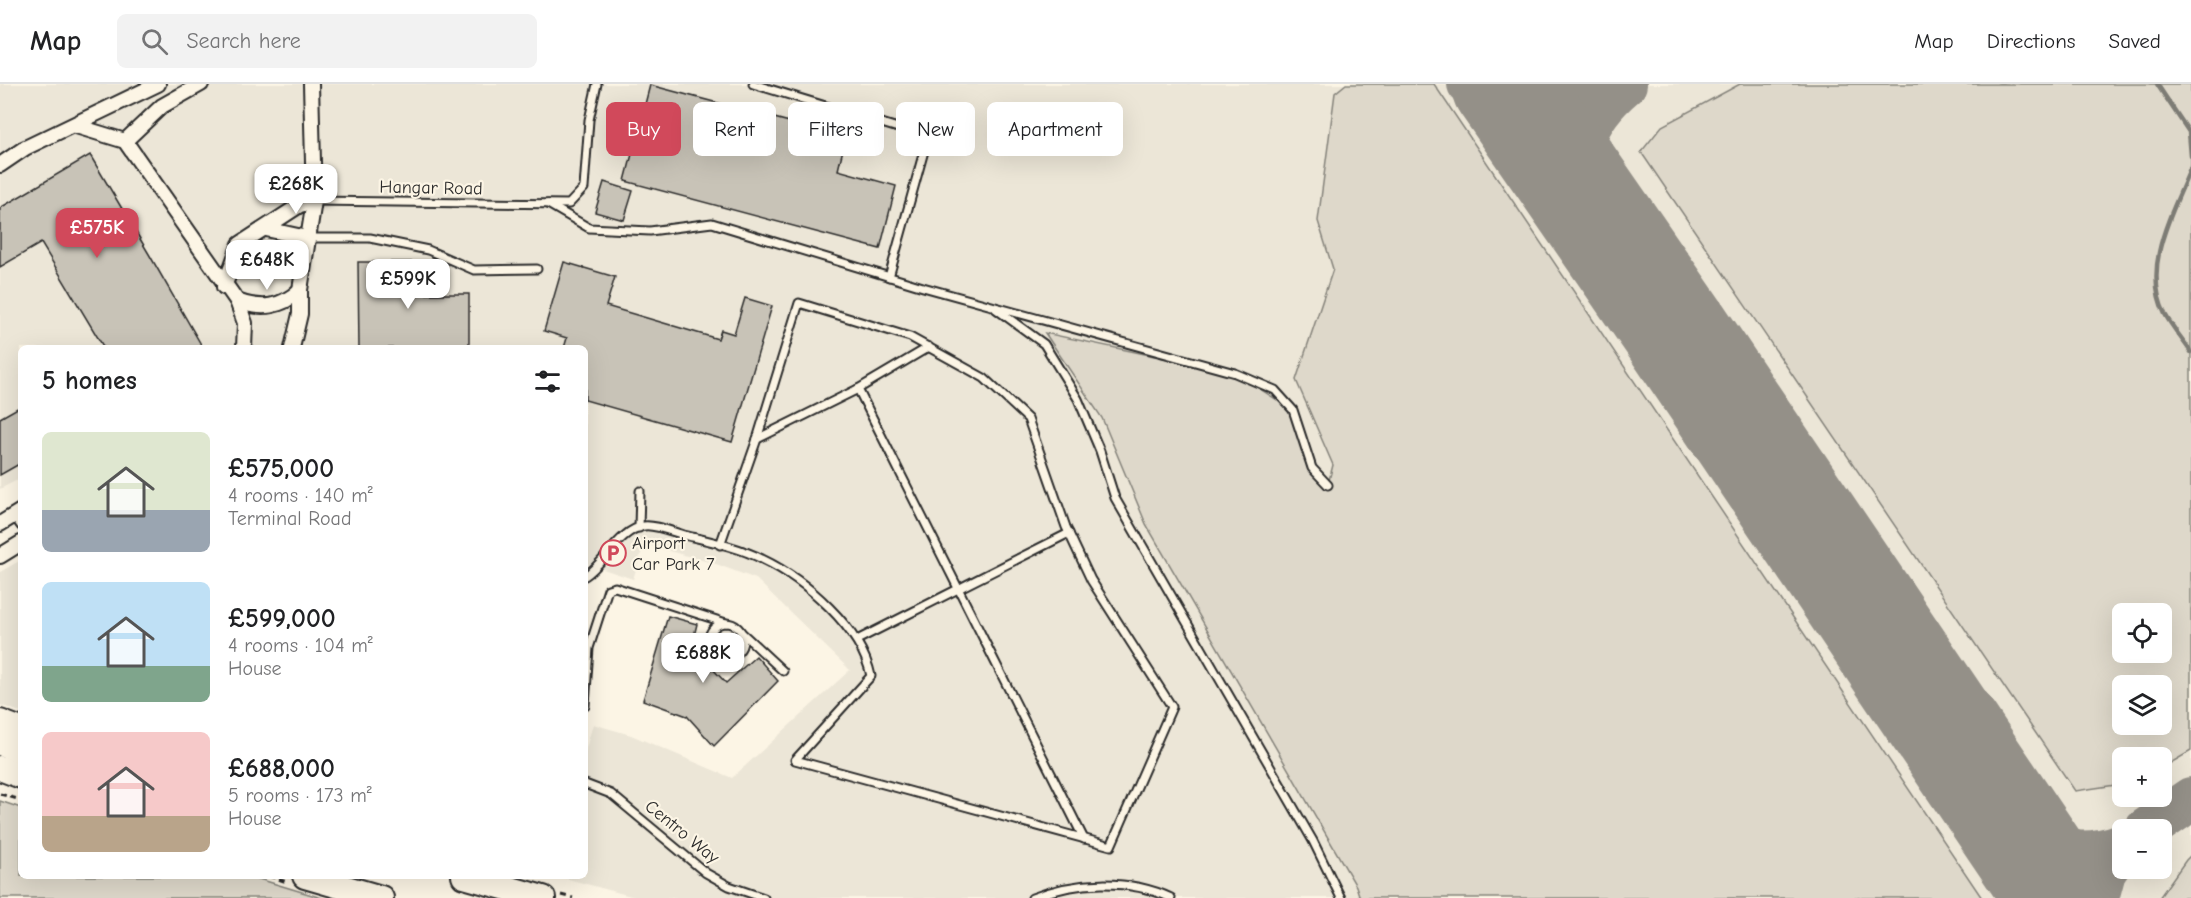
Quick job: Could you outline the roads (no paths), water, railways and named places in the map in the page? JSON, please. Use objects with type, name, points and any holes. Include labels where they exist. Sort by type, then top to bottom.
[{"type":"highway","points":[[0,722],[18,729]]},
{"type":"highway","points":[[0,743],[18,750]]},
{"type":"highway","points":[[0,768],[18,775]]},
{"type":"highway","points":[[315,879],[381,898]]},
{"type":"highway","points":[[475,879],[543,898]]},
{"type":"street","points":[[0,165],[25,148],[76,126],[158,84]]},
{"type":"street","points":[[125,141],[162,106],[201,84]]},
{"type":"street","points":[[293,345],[300,314],[300,290],[314,201],[311,84]]},
{"type":"street","points":[[76,126],[125,141],[224,287],[237,301],[249,306],[269,307],[288,301],[300,290]]},
{"type":"street","points":[[224,287],[240,244],[300,205],[314,201]]},
{"type":"street","points":[[266,229],[307,238]]},
{"type":"street","points":[[237,301],[244,323],[244,345]]},
{"type":"street","points":[[0,524],[18,518]]},
{"type":"street","points":[[0,556],[18,545]]},
{"type":"lane","name":"Hangar Road","points":[[314,201],[569,204],[584,188],[589,120],[597,84]]},
{"type":"lane","points":[[753,84],[921,135],[924,151],[889,277]]},
{"type":"lane","points":[[548,204],[589,228],[650,231],[712,224],[889,277],[1235,373],[1275,390],[1293,410],[1312,468],[1328,485]]},
{"type":"lane","points":[[307,238],[370,238],[428,250],[474,270],[537,269]]},
{"type":"lane","points":[[588,573],[629,532],[644,525],[720,545],[762,559],[805,586],[857,640],[867,658],[871,676],[795,760],[1111,846],[1172,707],[1090,580],[1069,533],[1028,419],[984,378],[910,337],[800,303],[757,439],[720,545]]},
{"type":"lane","points":[[992,306],[1044,344],[1078,399],[1100,452],[1115,498],[1125,517],[1307,830],[1341,898]]},
{"type":"lane","points":[[757,439],[858,389],[929,347]]},
{"type":"lane","points":[[858,389],[1084,839]]},
{"type":"lane","points":[[639,528],[640,491]]},
{"type":"lane","points":[[857,640],[1069,533]]},
{"type":"lane","points":[[588,685],[589,648],[608,590],[615,587],[726,623],[740,631],[783,671]]},
{"type":"lane","points":[[726,623],[715,627],[709,636],[710,647],[717,655],[728,657],[738,652],[742,642],[740,631]]},
{"type":"lane","name":"Centro Way","points":[[588,785],[611,794],[706,873],[729,886],[764,898]]},
{"type":"lane","points":[[1032,898],[1053,890],[1090,884],[1120,885],[1157,892],[1171,898]]},
{"type":"waterway","points":[[2157,84],[2189,132],[2191,156]]},
{"type":"waterway","points":[[2191,167],[2162,239],[2156,277],[2158,296],[2165,314],[2191,352]]},
{"type":"place","name":"Airport Car Park 7","points":[[613,553]]}]
